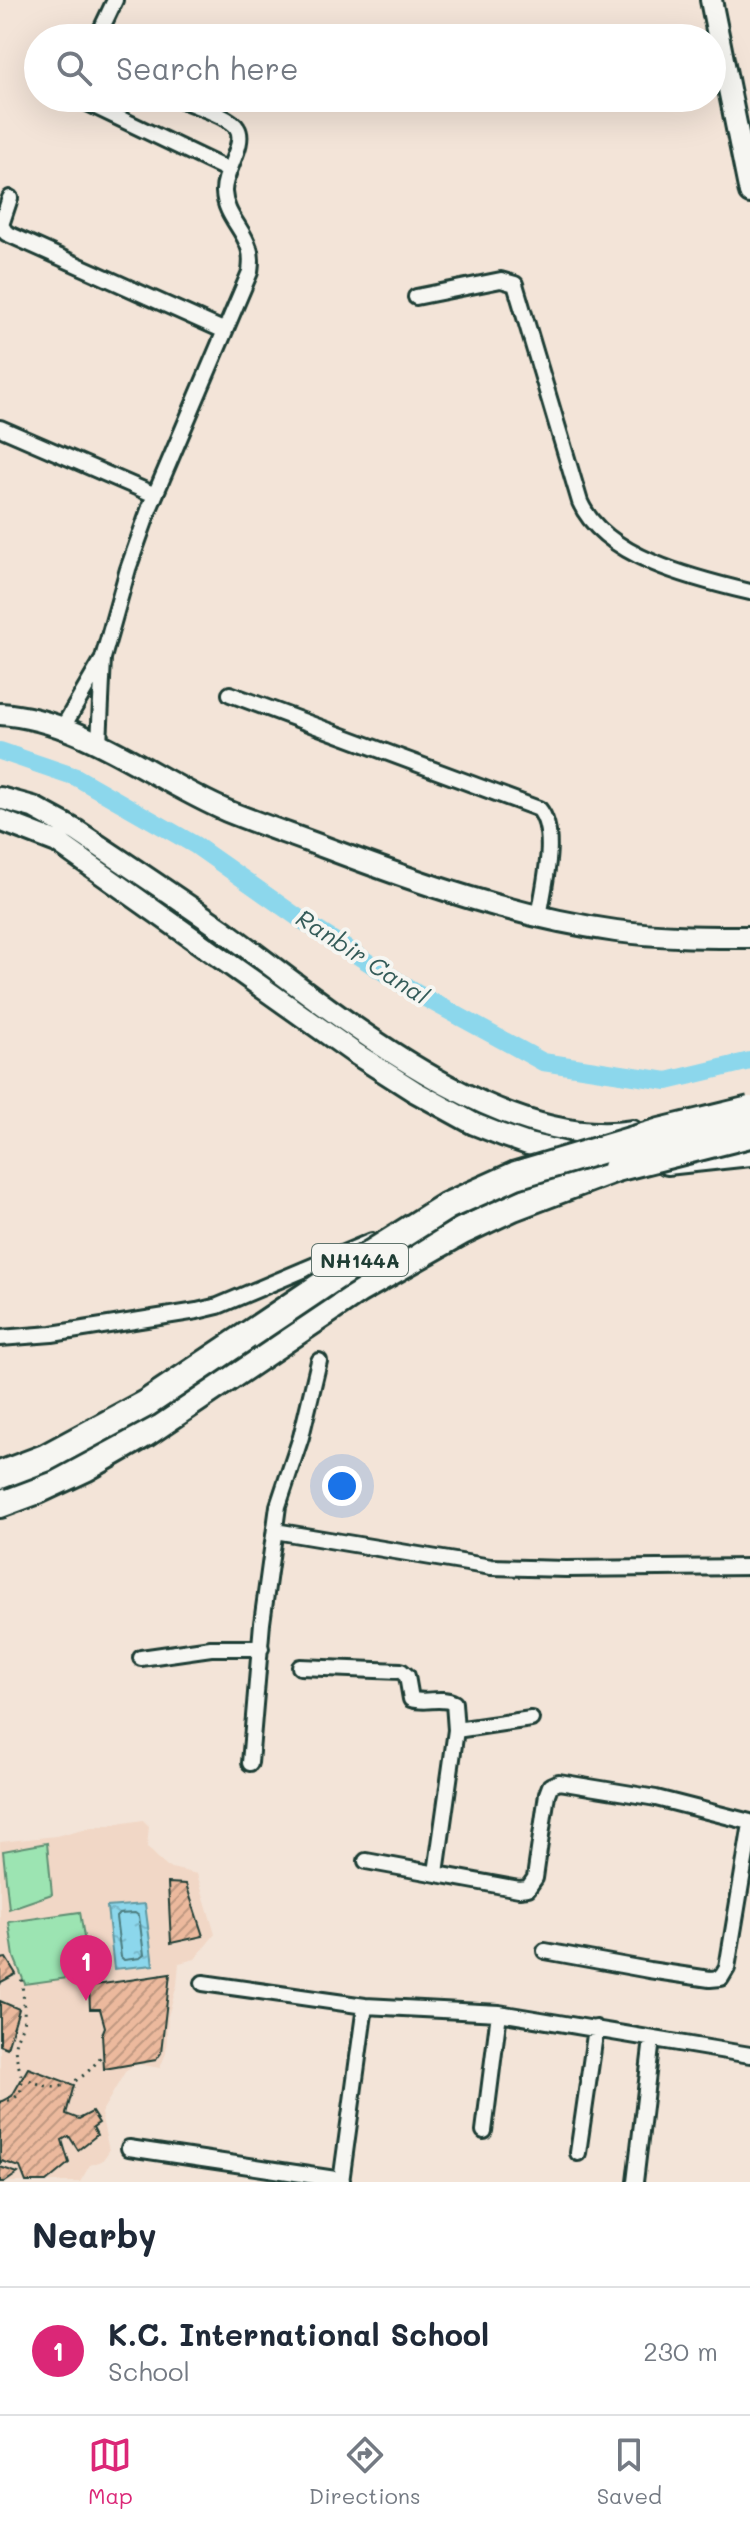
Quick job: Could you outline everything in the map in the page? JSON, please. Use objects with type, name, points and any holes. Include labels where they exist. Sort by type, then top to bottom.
[{"type":"highway","name":"NH144A","points":[[0,1475],[45,1458],[147,1403],[336,1276],[447,1206],[516,1175],[747,1103]]},
{"type":"highway","name":"NH144A","points":[[0,1504],[85,1468],[146,1433],[358,1290],[462,1231],[513,1207],[616,1168],[750,1151]]},
{"type":"street","points":[[104,24],[115,0]]},
{"type":"street","points":[[711,0],[716,24]]},
{"type":"street","points":[[726,74],[750,193]]},
{"type":"street","points":[[106,112],[228,170]]},
{"type":"street","points":[[99,744],[103,658],[128,569],[155,495],[250,272],[249,246],[225,204],[224,183],[239,143],[237,127],[209,112]]},
{"type":"street","points":[[10,198],[1,219],[6,233],[225,331]]},
{"type":"street","points":[[416,297],[501,280],[515,284],[580,502],[592,524],[648,560],[719,585],[750,592]]},
{"type":"street","points":[[0,428],[155,495]]},
{"type":"street","points":[[63,727],[103,658]]},
{"type":"street","points":[[230,694],[539,809],[546,818],[550,834],[539,918]]},
{"type":"street","points":[[0,714],[23,716],[63,727],[181,791],[407,879],[539,918],[619,932],[750,937]]},
{"type":"street","points":[[0,798],[33,807],[77,831],[435,1079],[501,1111],[550,1125],[580,1132],[612,1134],[633,1131]]},
{"type":"street","points":[[0,820],[57,842],[353,1052],[474,1124],[528,1144],[568,1153],[647,1165],[750,1151],[747,1103],[633,1131],[568,1153],[404,1228],[218,1306],[101,1327],[0,1338]]},
{"type":"street","points":[[250,1763],[280,1496],[301,1437],[319,1361]]},
{"type":"street","points":[[275,1531],[491,1567],[750,1567]]},
{"type":"street","points":[[141,1658],[211,1648],[261,1648]]},
{"type":"street","points":[[300,1667],[401,1671],[407,1676],[411,1699],[448,1700],[454,1703],[456,1730],[436,1873]]},
{"type":"street","points":[[456,1730],[531,1719]]},
{"type":"street","points":[[366,1861],[528,1888],[535,1878],[547,1794],[550,1786],[559,1782],[656,1798],[750,1822]]},
{"type":"street","points":[[545,1951],[635,1968],[721,1978],[727,1968],[750,1830]]},
{"type":"street","points":[[203,1983],[365,2006],[499,2013],[750,2055]]},
{"type":"street","points":[[129,2148],[341,2181],[365,2006]]},
{"type":"street","points":[[484,2131],[499,2013]]},
{"type":"street","points":[[578,2153],[596,2028]]},
{"type":"street","points":[[635,2182],[652,2039]]},
{"type":"path","points":[[0,2102],[19,2094],[24,2082],[15,2046],[24,2020],[21,1974]]},
{"type":"path","points":[[22,2078],[53,2087],[81,2078],[96,2066],[104,2052]]},
{"type":"shaded area","points":[[143,1820],[149,1826],[147,1847],[167,1867],[197,1874],[215,1934],[195,1959],[179,1963],[177,1985],[168,2016],[166,2053],[160,2068],[137,2064],[125,2072],[101,2113],[109,2151],[102,2161],[90,2165],[80,2182],[0,2182],[0,1842],[56,1836]]},
{"type":"green space","points":[[47,1843],[52,1894],[9,1909],[3,1851]]},
{"type":"green space","points":[[80,1912],[90,1975],[25,1984],[14,1957],[9,1922]]},
{"type":"water","points":[[145,1904],[153,1965],[114,1969],[107,1907]]},
{"type":"building","points":[[168,1883],[186,1884],[203,1936],[171,1943]]},
{"type":"building","points":[[6,1958],[16,1974],[0,1985],[0,1959]]},
{"type":"building","points":[[170,1974],[161,2053],[156,2060],[104,2069],[102,2034],[105,2027],[100,2009],[90,2009],[89,1986]]},
{"type":"building","points":[[0,2001],[19,2009],[7,2048],[0,2045]]},
{"type":"building","points":[[28,2068],[74,2085],[66,2114],[79,2119],[92,2112],[99,2123],[93,2127],[97,2135],[78,2150],[69,2136],[62,2140],[69,2163],[46,2182],[26,2182],[20,2167],[2,2161],[0,2165],[0,2102],[12,2096]]},
{"type":"building","points":[[0,2167],[18,2173],[0,2182]]},
{"type":"waterway","name":"Ranbir Canal","points":[[0,751],[76,777],[195,845],[303,921],[418,994],[543,1062],[667,1081],[750,1061]]},
{"type":"place","name":"K.C. International School","points":[[86,2001]]}]
